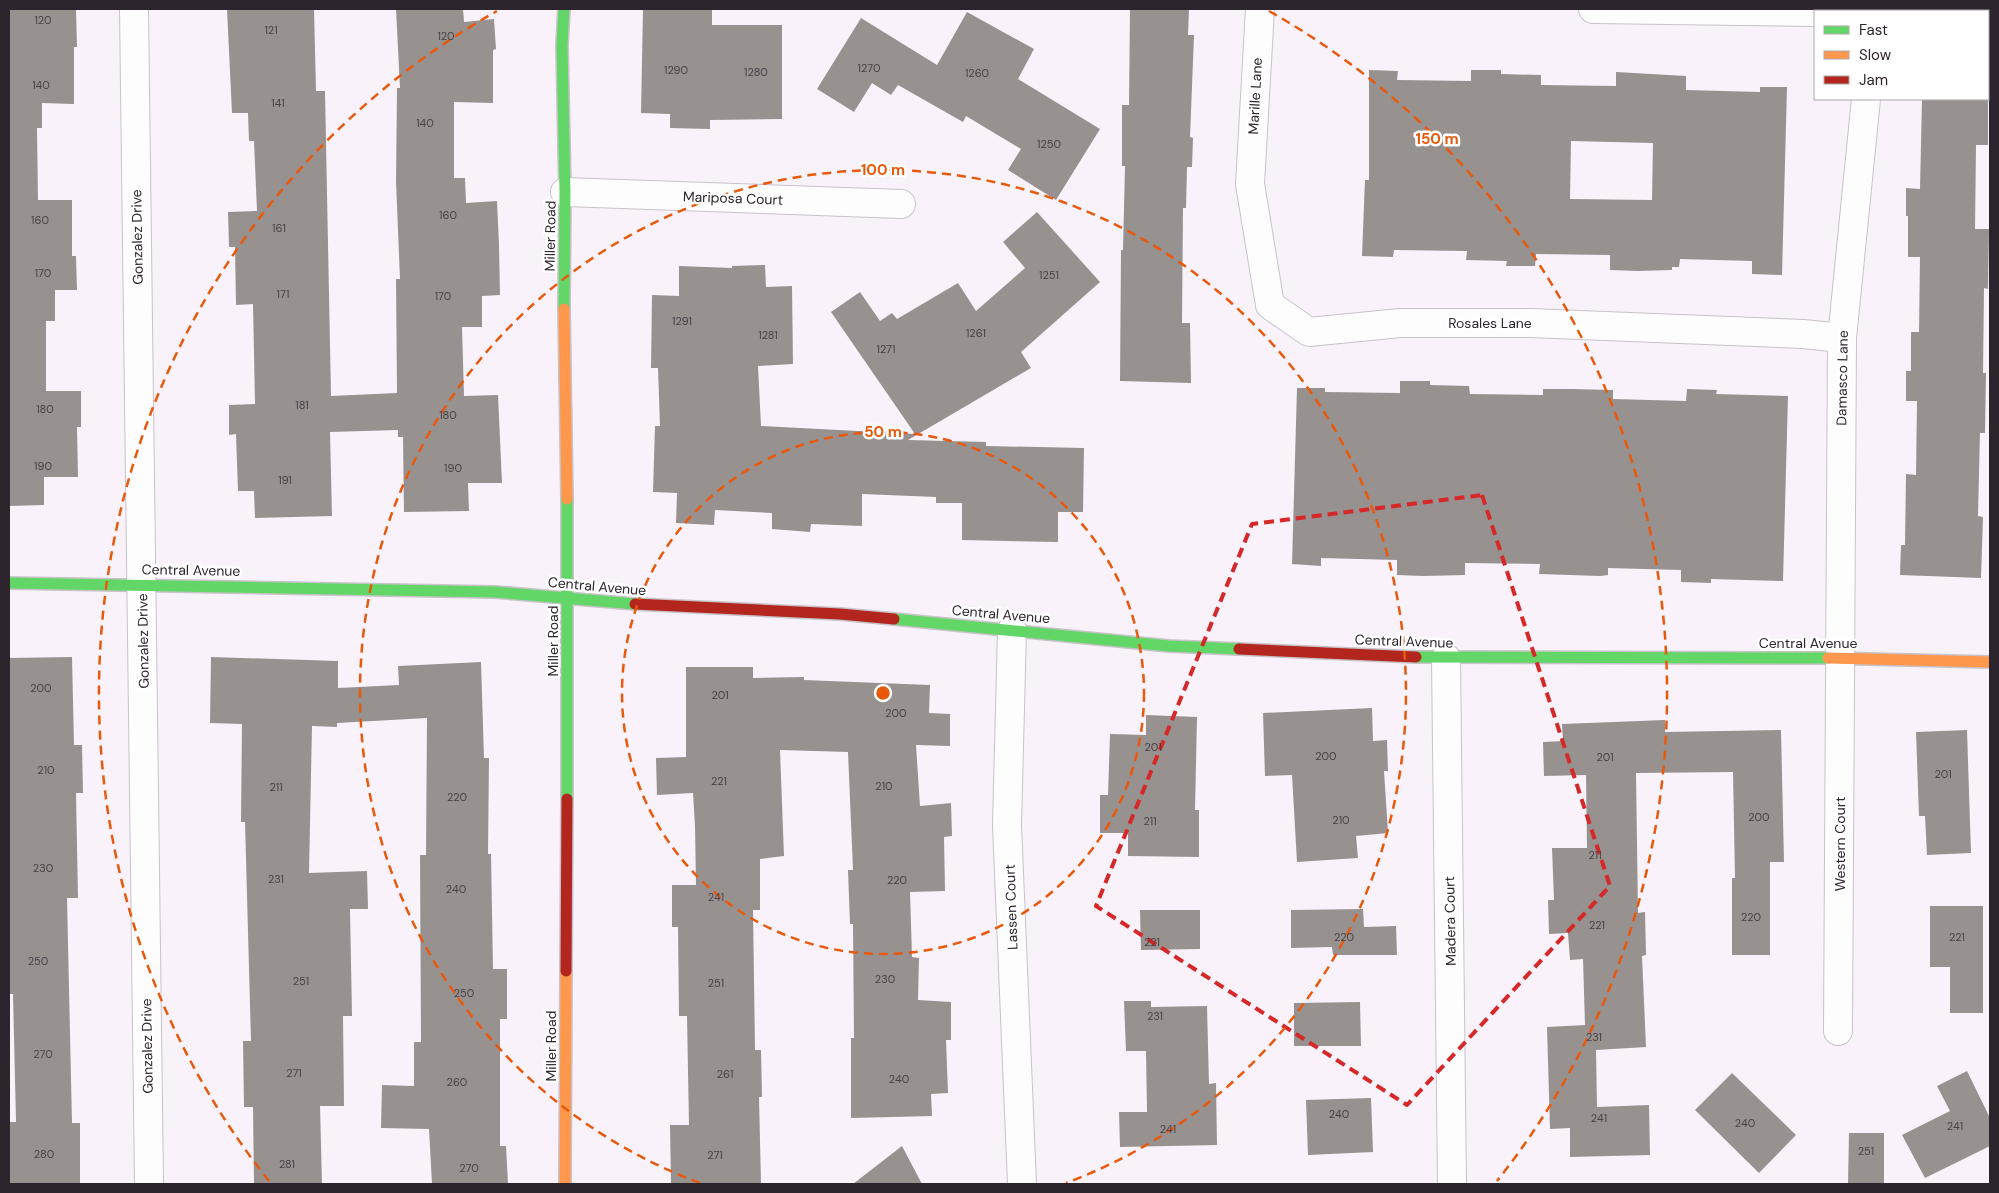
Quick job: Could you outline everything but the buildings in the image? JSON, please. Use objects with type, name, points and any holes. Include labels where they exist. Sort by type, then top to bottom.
[{"type":"street","name":"Gonzalez Drive","points":[[134,9],[149,1184]]},
{"type":"street","name":"Miller Road","points":[[564,9],[562,45],[568,599],[565,1184]]},
{"type":"street","name":"Marille Lane","points":[[1250,184],[1260,9]]},
{"type":"street","points":[[1593,9],[1814,12]]},
{"type":"street","name":"Damasco Lane","points":[[1840,658],[1842,338],[1866,100]]},
{"type":"street","name":"Rosales Lane","points":[[1250,184],[1270,304],[1308,332],[1400,323],[1530,323],[1803,334],[1842,338]]},
{"type":"street","name":"Mariposa Court","points":[[565,192],[901,204]]},
{"type":"street","name":"Central Avenue","points":[[9,583],[495,592],[660,606],[840,614],[1168,646],[1446,658],[1840,658],[1990,662]]},
{"type":"street","name":"Lassen Court","points":[[1012,630],[1007,825],[1022,1184]]},
{"type":"street","name":"Madera Court","points":[[1446,658],[1452,1184]]},
{"type":"street","name":"Western Court","points":[[1838,1031],[1840,658]]},
{"type":"highlighted area","points":[[1482,495],[1610,886],[1407,1105],[1096,906],[1252,524]]},
{"type":"traffic: fast","points":[[564,9],[562,45],[565,192],[564,309]]},
{"type":"traffic: fast","points":[[567,499],[567,799]]},
{"type":"traffic: fast","points":[[9,583],[495,592],[635,604]]},
{"type":"traffic: fast","points":[[894,619],[1169,646],[1239,649]]},
{"type":"traffic: fast","points":[[1416,657],[1828,658]]},
{"type":"traffic: slow","points":[[564,309],[567,499]]},
{"type":"traffic: slow","points":[[1828,658],[1990,662]]},
{"type":"traffic: slow","points":[[565,1184],[566,971]]},
{"type":"traffic: jam","points":[[635,604],[840,614],[894,619]]},
{"type":"traffic: jam","points":[[1239,649],[1416,657]]},
{"type":"traffic: jam","points":[[566,971],[567,799]]}]
